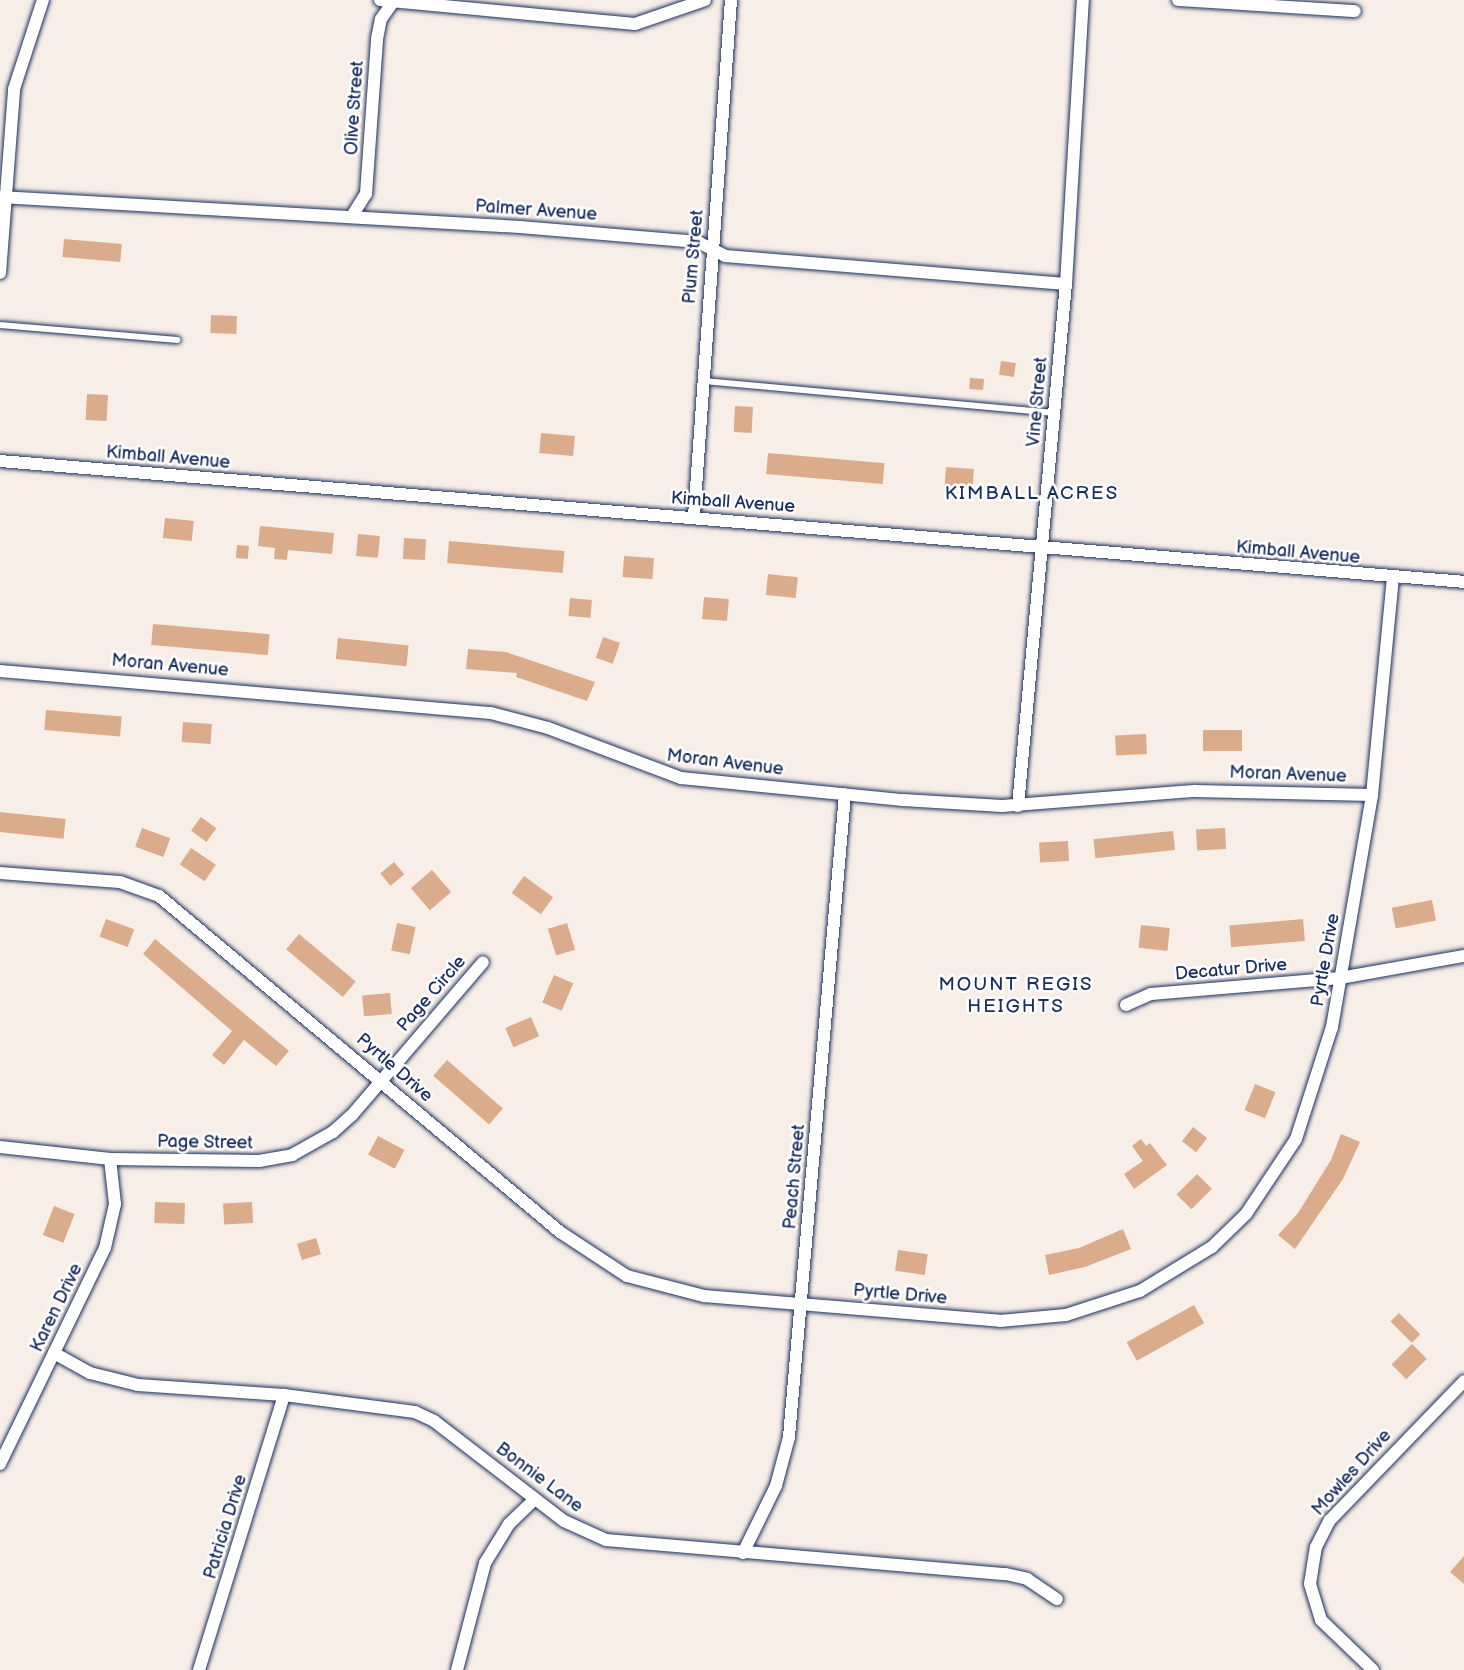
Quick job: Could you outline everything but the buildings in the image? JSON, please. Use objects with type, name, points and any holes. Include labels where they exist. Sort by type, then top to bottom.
[{"type":"street","points":[[0,273],[14,89],[29,32],[43,0]]},
{"type":"street","points":[[386,1],[635,24],[705,0]]},
{"type":"street","name":"Plum Street","points":[[694,516],[731,0]]},
{"type":"street","name":"Vine Street","points":[[1018,806],[1044,548],[1066,284],[1083,0]]},
{"type":"street","points":[[1178,0],[1355,11]]},
{"type":"street","name":"Olive Street","points":[[352,216],[366,194],[377,39],[386,1]]},
{"type":"street","name":"Palmer Avenue","points":[[4,197],[352,216],[698,242],[725,256],[1066,284]]},
{"type":"street","name":"Kimball Avenue","points":[[0,461],[694,516],[1464,582]]},
{"type":"street","name":"Pyrtle Drive","points":[[0,873],[120,882],[159,896],[560,1232],[610,1267],[681,1293],[1033,1320],[1110,1303],[1181,1269],[1246,1214],[1296,1139],[1326,1054],[1373,795],[1393,578]]},
{"type":"street","name":"Moran Avenue","points":[[0,670],[491,713],[548,728],[657,773],[845,794],[1018,806],[1194,791],[1373,795]]},
{"type":"street","name":"Peach Street","points":[[743,1553],[762,1521],[785,1459],[845,794]]},
{"type":"street","name":"Decatur Drive","points":[[1126,1005],[1151,994],[1340,978],[1464,956]]},
{"type":"street","name":"Page Circle","points":[[381,1080],[483,962]]},
{"type":"street","name":"Page Street","points":[[0,1147],[110,1159],[259,1161],[292,1154],[333,1132],[381,1080]]},
{"type":"street","name":"Karen Drive","points":[[0,1464],[112,1227],[114,1181],[110,1159]]},
{"type":"street","name":"Bonnie Lane","points":[[54,1353],[114,1381],[284,1395],[415,1412],[434,1420],[564,1521],[606,1539],[1006,1574],[1027,1580],[1056,1599]]},
{"type":"street","name":"Mowles Drive","points":[[1373,1670],[1331,1633],[1314,1604],[1310,1584],[1316,1547],[1330,1520],[1464,1381]]},
{"type":"street","name":"Patricia Drive","points":[[199,1670],[284,1395]]},
{"type":"street","points":[[457,1670],[485,1563],[509,1524],[535,1499]]},
{"type":"lane","points":[[0,325],[177,340]]},
{"type":"lane","points":[[702,381],[1055,412]]},
{"type":"district","name":"KIMBALL ACRES","points":[[1032,494]]},
{"type":"district","name":"MOUNT REGIS HEIGHTS","points":[[1016,996]]}]
